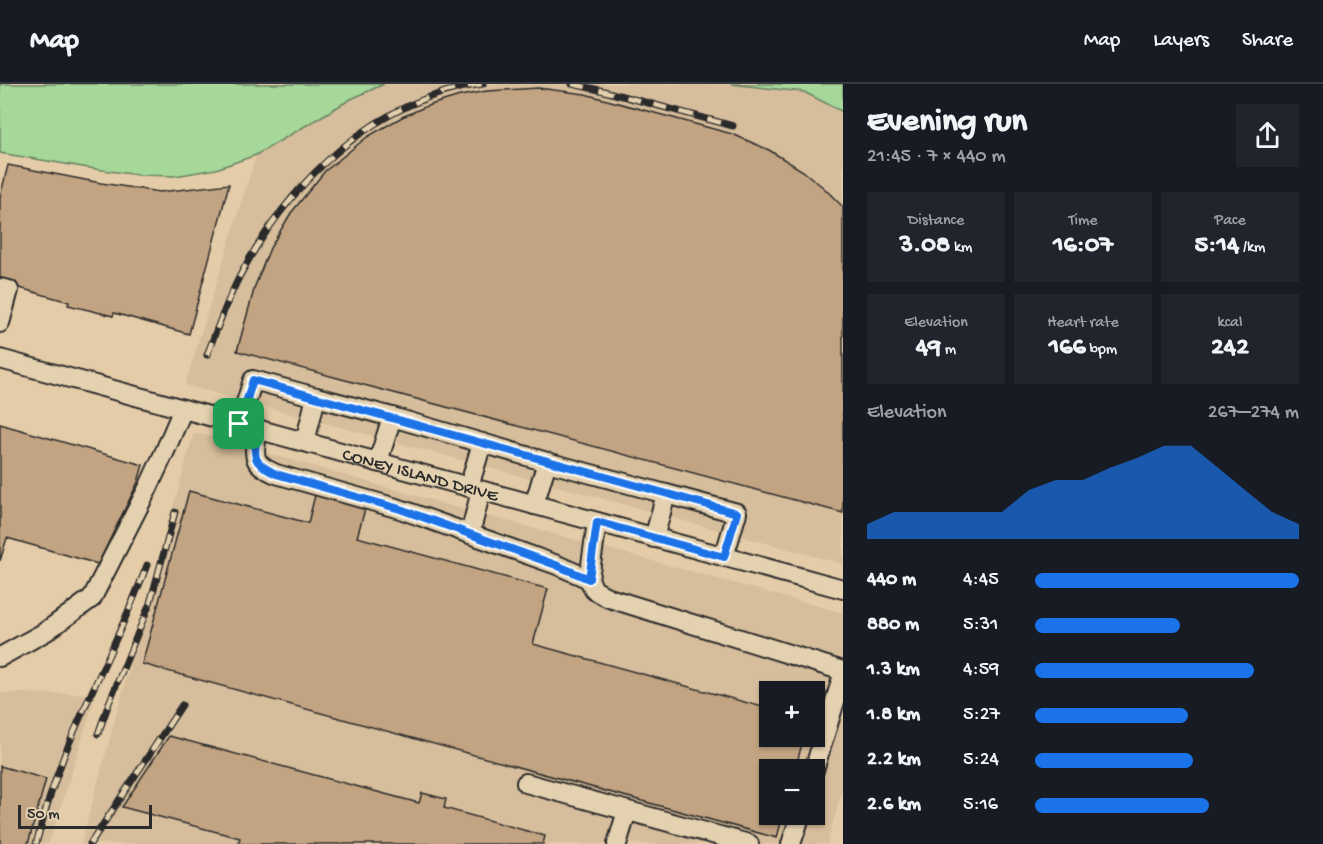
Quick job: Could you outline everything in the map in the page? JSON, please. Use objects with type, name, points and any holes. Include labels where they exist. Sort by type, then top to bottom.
[{"type":"street","points":[[0,288],[9,291],[0,323]]},
{"type":"street","name":"CONEY ISLAND DRIVE","points":[[0,359],[843,589]]},
{"type":"street","points":[[239,424],[253,380],[392,417],[547,462],[737,513],[724,557]]},
{"type":"street","points":[[305,442],[316,397]]},
{"type":"street","points":[[0,657],[45,632],[92,598],[148,488],[183,409]]},
{"type":"street","points":[[378,462],[392,417]]},
{"type":"street","points":[[257,429],[255,456],[258,464],[276,474],[400,509],[589,579]]},
{"type":"street","points":[[470,534],[482,443]]},
{"type":"street","points":[[534,505],[547,462]]},
{"type":"street","points":[[654,538],[666,494]]},
{"type":"street","points":[[597,522],[589,579],[594,590],[609,598],[843,673],[817,759]]},
{"type":"street","points":[[526,783],[748,844]]},
{"type":"street","points":[[617,844],[627,811]]},
{"type":"street","points":[[791,844],[797,825]]},
{"type":"shaded area","points":[[384,84],[731,84],[804,92],[843,112],[843,564],[185,385],[256,155],[351,99]]},
{"type":"shaded area","points":[[194,432],[459,508],[843,613],[843,787],[827,844],[81,844]]},
{"type":"shaded area","points":[[0,693],[96,694],[49,844],[0,844]]},
{"type":"green space","points":[[0,84],[384,84],[351,99],[256,155],[216,169],[175,176],[138,175],[0,153]]},
{"type":"green space","points":[[731,84],[843,84],[843,112],[804,92]]},
{"type":"building","points":[[538,88],[585,94],[732,134],[769,150],[803,171],[843,207],[843,513],[237,351],[255,286],[270,248],[291,213],[325,171],[367,137],[427,106],[487,91]]},
{"type":"building","points":[[8,165],[160,192],[229,184],[189,334],[114,313],[113,316],[68,305],[69,302],[9,285],[0,286],[0,197]]},
{"type":"building","points":[[0,424],[143,465],[138,482],[98,564],[7,538],[0,561]]},
{"type":"building","points":[[189,491],[308,523],[315,495],[365,509],[357,537],[548,589],[533,644],[759,706],[759,747],[801,747],[798,759],[759,759],[759,825],[780,825],[777,838],[142,664]]},
{"type":"building","points":[[169,736],[419,803],[422,793],[446,799],[444,808],[545,836],[543,844],[238,844],[240,838],[122,807]]},
{"type":"building","points":[[0,766],[46,779],[28,844],[0,844]]},
{"type":"railway","points":[[207,355],[228,301],[263,236],[313,175],[342,148],[373,125],[407,106],[444,92],[483,84]]},
{"type":"railway","points":[[572,84],[733,126]]},
{"type":"railway","points":[[98,734],[150,603],[175,512]]},
{"type":"railway","points":[[36,844],[64,756],[147,565]]},
{"type":"railway","points":[[90,844],[182,705]]},
{"type":"route","points":[[253,380],[737,513],[724,557],[597,522],[589,579],[400,509],[276,474],[258,464],[255,456],[257,429],[239,424],[253,380]]}]
